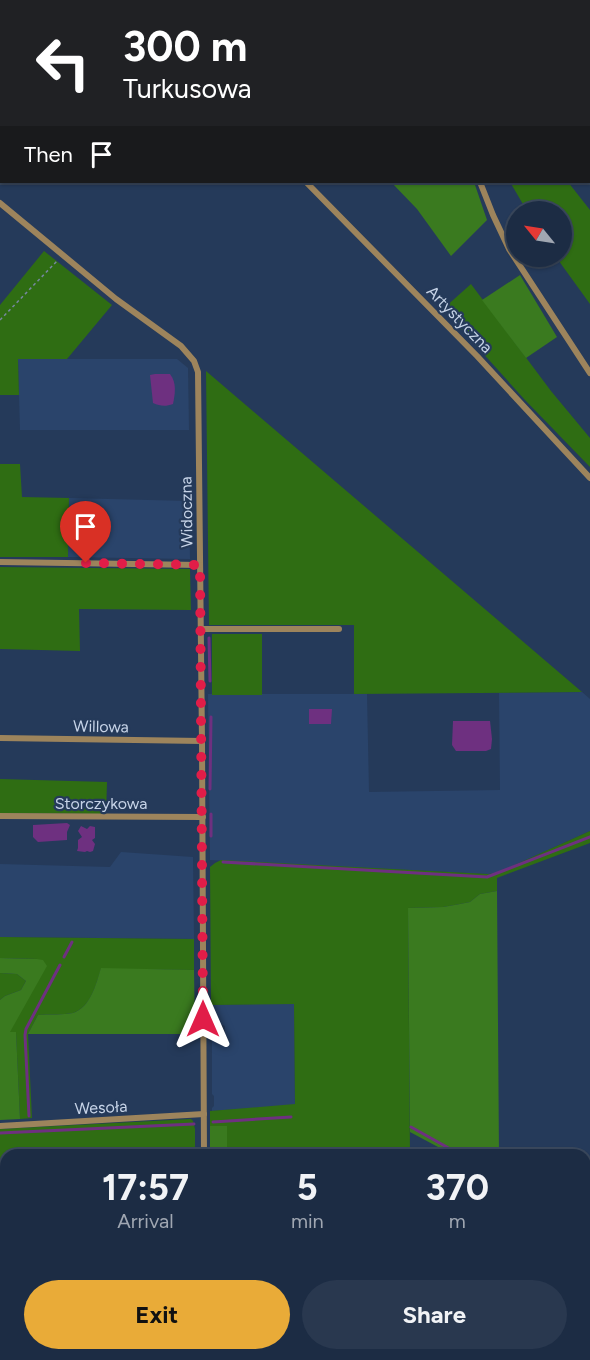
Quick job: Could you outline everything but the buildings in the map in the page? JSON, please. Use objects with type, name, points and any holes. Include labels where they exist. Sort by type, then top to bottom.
[{"type":"street","name":"Artystyczna","points":[[307,183],[477,356],[590,478]]},
{"type":"street","points":[[480,183],[509,249],[590,373]]},
{"type":"street","points":[[0,202],[63,254]]},
{"type":"street","name":"Widoczna","points":[[63,254],[116,298],[181,346],[194,361],[198,372],[204,1149]]},
{"type":"street","points":[[0,562],[200,565]]},
{"type":"street","points":[[201,629],[339,629]]},
{"type":"street","name":"Willowa","points":[[0,738],[202,741]]},
{"type":"street","name":"Storczykowa","points":[[0,816],[203,817]]},
{"type":"street","name":"Wesoła","points":[[0,1126],[204,1114]]},
{"type":"path","points":[[0,320],[63,254]]},
{"type":"shaded area","points":[[18,359],[177,359],[188,368],[189,430],[20,430]]},
{"type":"shaded area","points":[[170,374],[172,377],[175,389],[173,404],[163,406],[153,403],[150,375]]},
{"type":"shaded area","points":[[69,498],[189,501],[190,559],[68,557]]},
{"type":"shaded area","points":[[582,692],[590,699],[590,831],[497,873],[210,860],[208,694],[367,694],[369,792],[500,790],[499,693]]},
{"type":"shaded area","points":[[309,709],[332,709],[331,724],[309,724]]},
{"type":"shaded area","points":[[453,721],[490,721],[491,749],[456,751],[452,745]]},
{"type":"shaded area","points":[[67,823],[70,825],[67,840],[38,842],[33,837],[33,825]]},
{"type":"shaded area","points":[[81,826],[87,829],[90,826],[95,827],[95,838],[92,840],[95,844],[93,851],[77,851],[78,840],[82,837],[78,831]]},
{"type":"shaded area","points":[[121,852],[193,857],[194,939],[0,937],[0,864],[110,867]]},
{"type":"shaded area","points":[[294,1003],[295,1105],[212,1111],[214,1096],[212,1094],[212,1040],[225,1035],[225,1026],[211,1020],[211,1005]]},
{"type":"green space","points":[[392,183],[474,183],[487,220],[451,256],[417,209]]},
{"type":"green space","points":[[511,183],[569,183],[590,210],[590,304],[563,267],[572,267],[572,201],[521,201]]},
{"type":"green space","points":[[44,251],[112,305],[67,359],[18,359],[19,395],[0,395],[0,305]]},
{"type":"green space","points":[[520,275],[557,337],[526,358],[482,300]]},
{"type":"green space","points":[[471,284],[551,391],[590,438],[590,467],[525,400],[443,309]]},
{"type":"green space","points":[[206,371],[582,692],[354,694],[354,625],[209,625]]},
{"type":"green space","points":[[0,464],[20,464],[22,497],[69,498],[68,557],[0,557]]},
{"type":"green space","points":[[0,567],[190,569],[191,610],[79,609],[80,651],[0,649]]},
{"type":"green space","points":[[212,634],[262,634],[262,695],[212,695]]},
{"type":"green space","points":[[0,779],[107,782],[106,814],[0,813]]},
{"type":"green space","points":[[590,831],[590,843],[497,878],[497,891],[480,894],[470,902],[460,904],[408,908],[410,1149],[227,1149],[227,1126],[210,1126],[210,1111],[295,1104],[294,1004],[211,1005],[210,867],[221,860],[497,873]]},
{"type":"green space","points":[[497,891],[499,1149],[442,1149],[410,1132],[408,908],[460,904],[470,902],[480,894]]},
{"type":"green space","points":[[0,937],[194,939],[194,970],[101,969],[92,994],[79,1010],[69,1014],[38,1015],[28,1034],[32,1118],[20,1119],[16,1033],[9,1032],[37,959],[0,958]]},
{"type":"green space","points":[[0,958],[43,960],[47,966],[10,1032],[16,1032],[20,1119],[0,1120],[0,1000],[21,990],[26,981],[17,974],[0,973]]},
{"type":"green space","points":[[101,968],[194,970],[195,1034],[28,1034],[38,1015],[73,1013],[84,1006],[92,994]]},
{"type":"green space","points":[[0,973],[17,974],[26,981],[21,990],[0,1000]]},
{"type":"green space","points":[[191,1119],[195,1129],[195,1149],[0,1149],[0,1129]]},
{"type":"green space","points":[[210,1126],[227,1126],[227,1149],[210,1149]]},
{"type":"waterway","points":[[209,638],[210,681]]},
{"type":"waterway","points":[[210,789],[211,717]]},
{"type":"waterway","points":[[211,814],[211,836]]},
{"type":"waterway","points":[[223,862],[487,877],[590,837]]},
{"type":"waterway","points":[[64,957],[72,942]]},
{"type":"waterway","points":[[29,1116],[26,1029],[60,965]]},
{"type":"waterway","points":[[213,1122],[291,1117]]},
{"type":"waterway","points":[[0,1133],[194,1124]]},
{"type":"waterway","points":[[411,1127],[450,1149]]},
{"type":"route","points":[[86,563],[200,565],[203,1019]]}]
